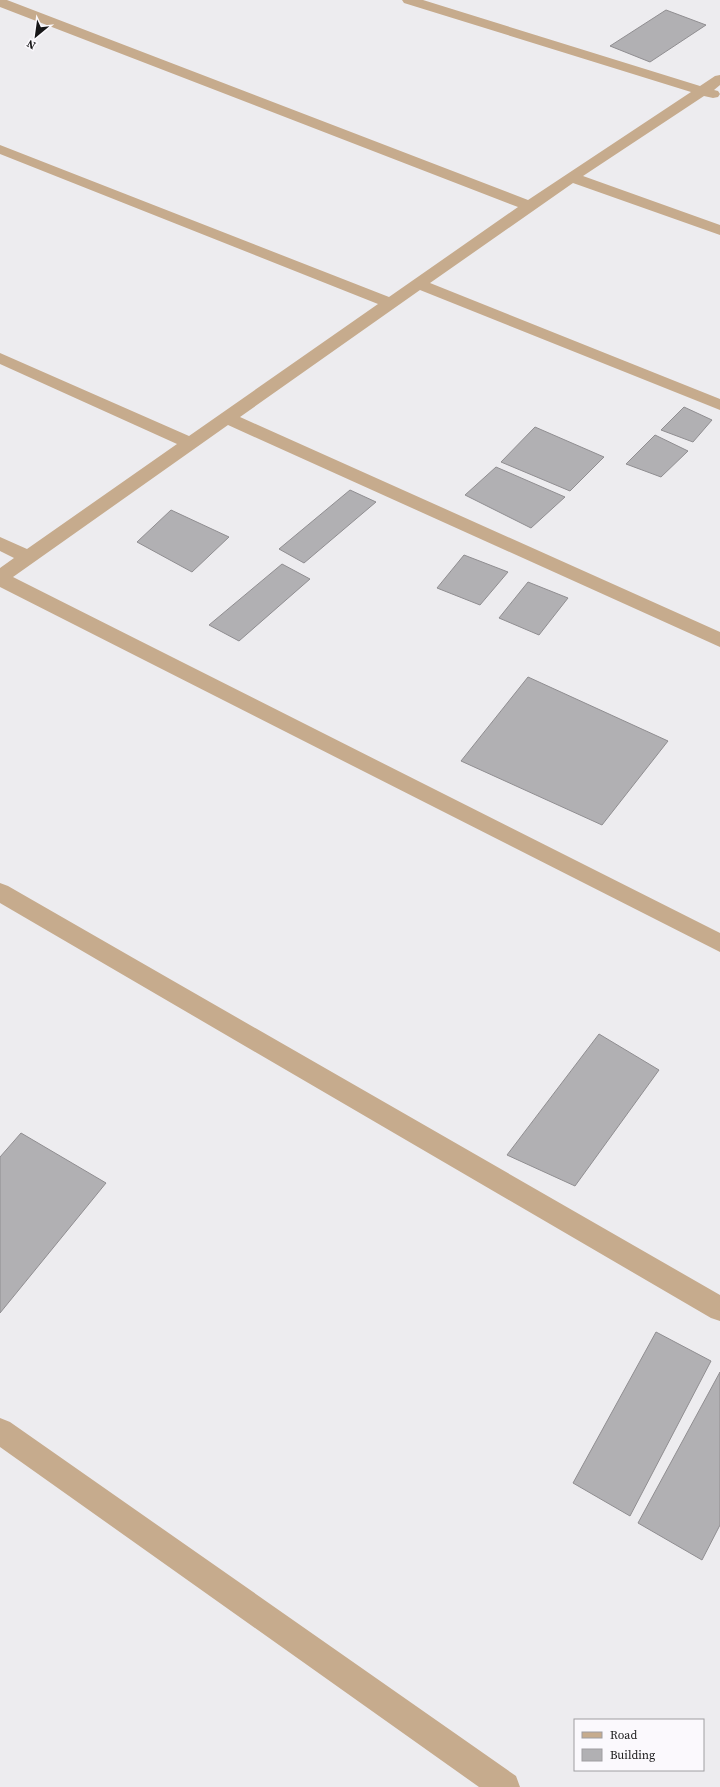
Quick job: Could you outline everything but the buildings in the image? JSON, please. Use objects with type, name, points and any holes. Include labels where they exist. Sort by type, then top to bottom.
[{"type":"street","points":[[409,0],[720,96]]},
{"type":"street","points":[[0,2],[530,206]]},
{"type":"street","points":[[720,79],[571,177],[0,578],[720,943]]},
{"type":"street","points":[[0,149],[390,303]]},
{"type":"street","points":[[571,177],[720,230]]},
{"type":"street","points":[[418,284],[720,405]]},
{"type":"street","points":[[0,358],[192,444]]},
{"type":"street","points":[[226,418],[720,640]]},
{"type":"street","points":[[0,543],[28,558]]},
{"type":"street","points":[[0,892],[720,1309]]},
{"type":"street","points":[[0,1431],[505,1787]]}]
